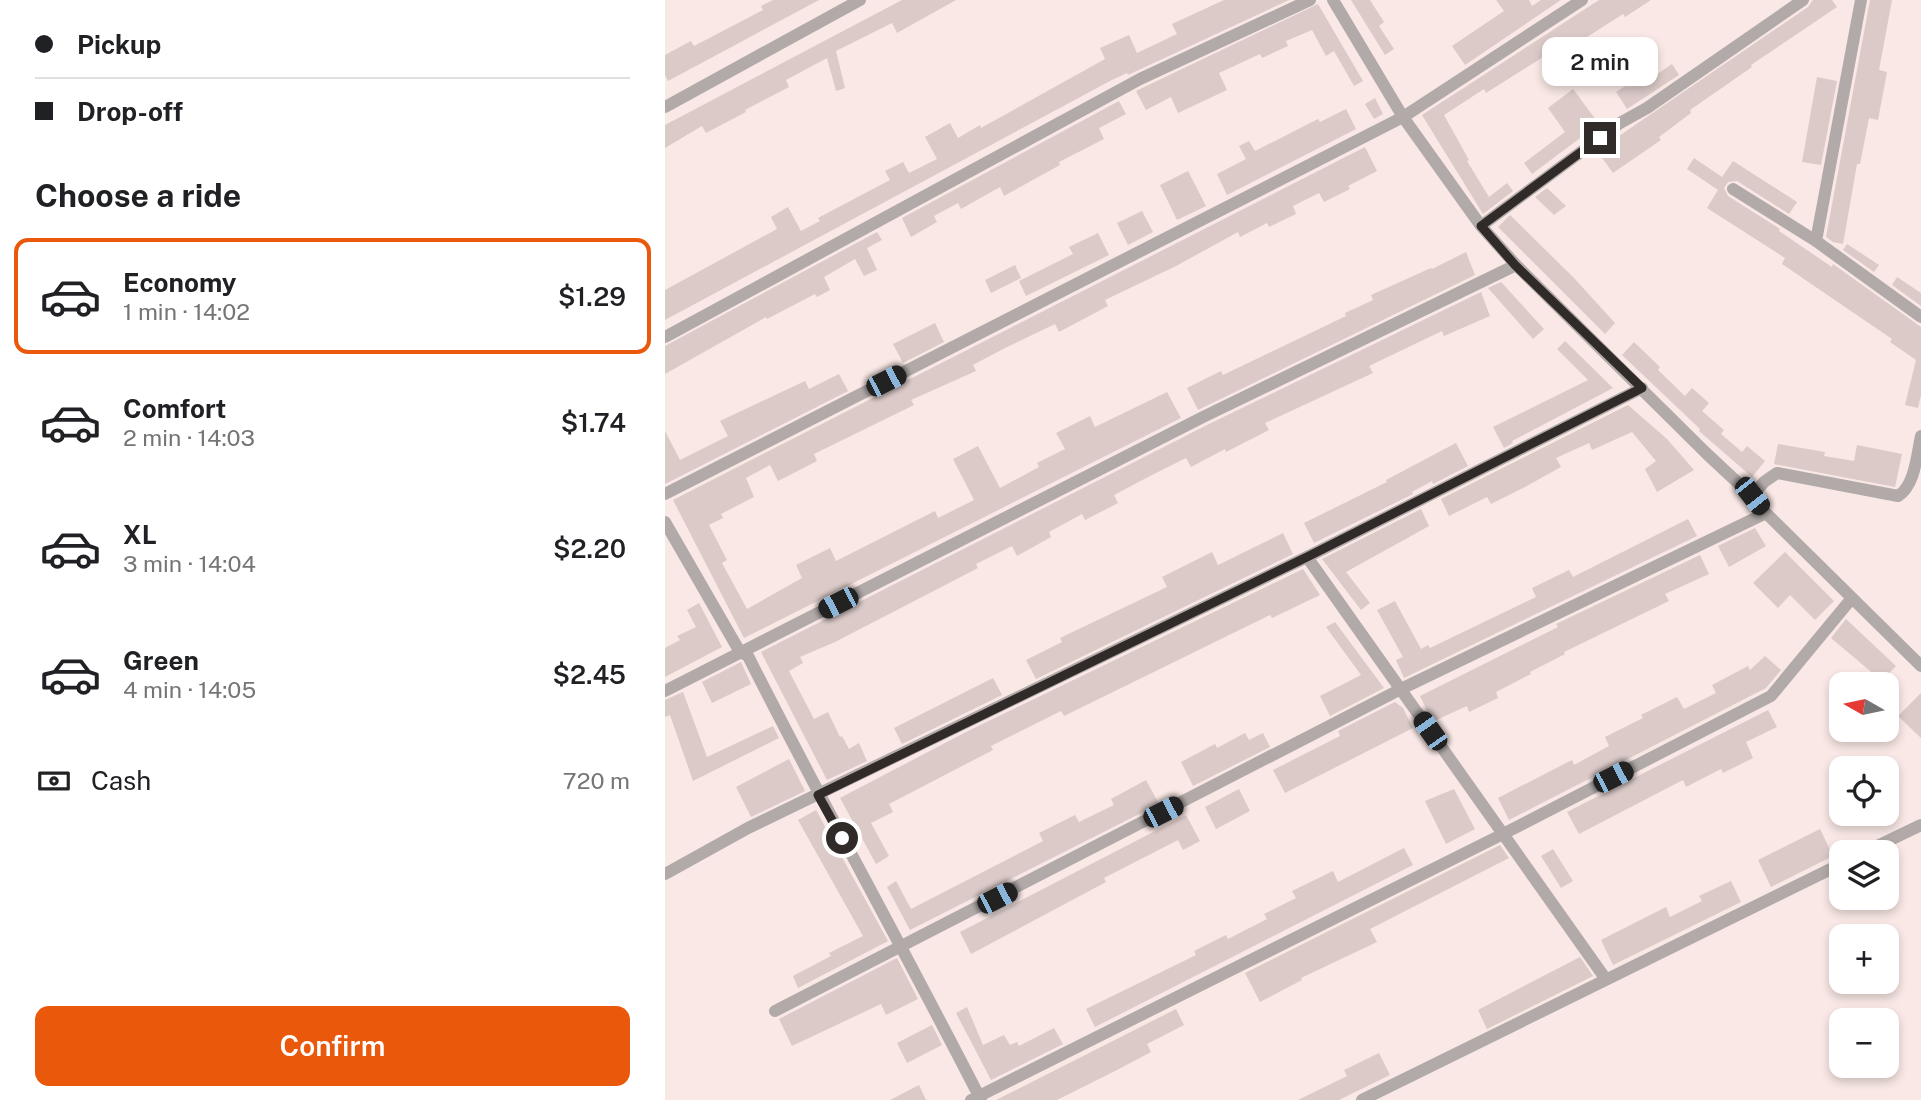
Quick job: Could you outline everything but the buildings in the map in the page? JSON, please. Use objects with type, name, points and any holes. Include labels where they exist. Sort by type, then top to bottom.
[{"type":"street","points":[[665,107],[860,0]]},
{"type":"street","points":[[665,337],[1117,91],[1310,0]]},
{"type":"street","points":[[1333,0],[1403,117],[1481,226],[1515,265],[1752,496],[1921,666]]},
{"type":"street","points":[[665,494],[1403,117],[1582,0]]},
{"type":"street","points":[[1481,226],[1619,123],[1647,108],[1803,0]]},
{"type":"street","points":[[1816,242],[1861,0]]},
{"type":"street","points":[[1733,189],[1816,242],[1921,317]]},
{"type":"street","points":[[665,691],[1203,417],[1515,265]]},
{"type":"street","points":[[665,874],[748,828],[1307,557],[1642,388]]},
{"type":"street","points":[[1752,496],[1764,482],[1777,473],[1898,496],[1905,492],[1911,478],[1921,436]]},
{"type":"street","points":[[775,1011],[1401,690],[1766,513]]},
{"type":"street","points":[[665,522],[740,652],[748,656],[818,795],[902,947],[977,1099],[1771,696],[1853,598]]},
{"type":"street","points":[[1307,557],[1605,978]]},
{"type":"street","points":[[1890,840],[1921,825]]},
{"type":"street","points":[[1362,1100],[1829,870]]},
{"type":"route","points":[[842,838],[818,795],[1307,557],[1642,388],[1515,265],[1481,226],[1600,138]]}]
